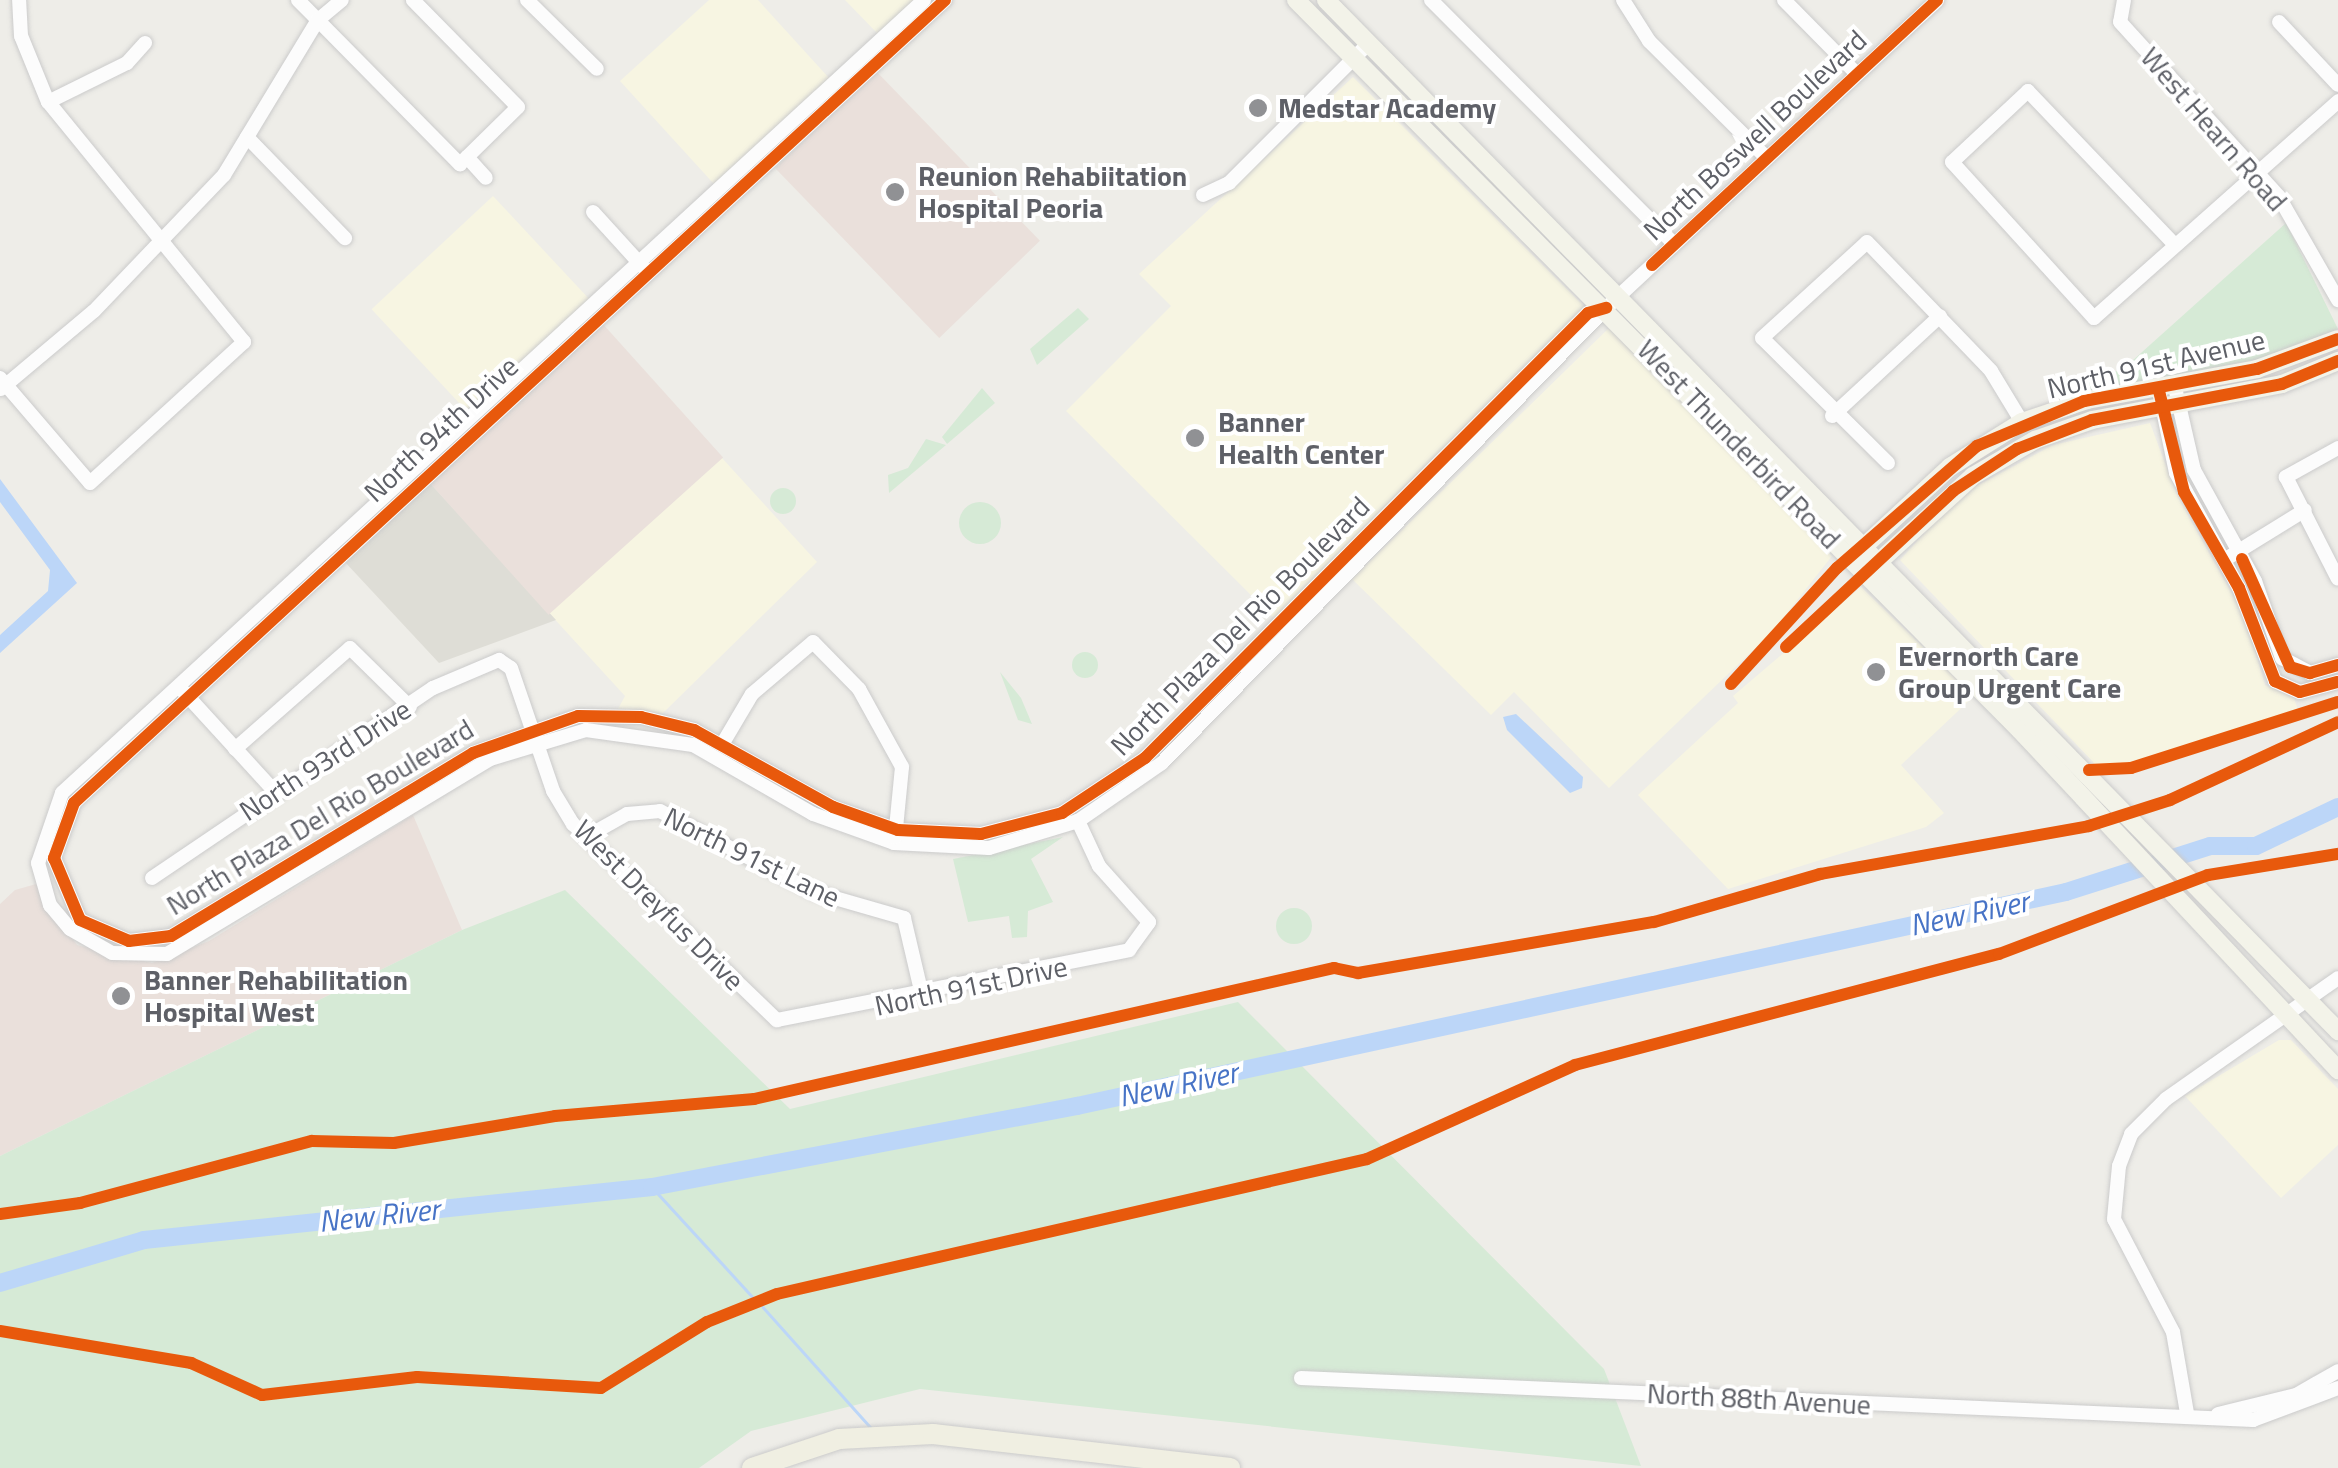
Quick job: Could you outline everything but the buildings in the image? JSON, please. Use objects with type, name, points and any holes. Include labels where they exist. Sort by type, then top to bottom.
[{"type":"highway","points":[[752,1468],[860,1436],[968,1438],[1230,1468]]},
{"type":"main road","name":"West Thunderbird Road","points":[[1296,0],[1849,557],[2091,806],[2338,1070]]},
{"type":"main road","name":"West Thunderbird Road","points":[[1326,0],[2210,893],[2338,1032]]},
{"type":"main road","name":"North 91st Avenue","points":[[1865,574],[1874,553],[1940,475],[2022,422],[2166,385],[2258,369],[2338,338]]},
{"type":"main road","name":"North 91st Avenue","points":[[1849,557],[1874,553],[1990,465],[2060,430],[2282,384],[2338,361]]},
{"type":"main road","points":[[1990,465],[2022,422]]},
{"type":"street","points":[[19,0],[21,36],[48,102],[167,238],[244,342],[90,483],[2,384],[167,238],[247,137],[318,20],[342,0]]},
{"type":"street","points":[[298,0],[486,178]]},
{"type":"street","points":[[413,0],[518,107],[464,161]]},
{"type":"street","points":[[528,0],[598,69]]},
{"type":"street","name":"North 94th Drive","points":[[886,45],[924,0]]},
{"type":"street","name":"North 94th Drive","points":[[85,933],[58,881],[62,824],[182,691],[840,86],[945,0]]},
{"type":"street","points":[[1431,0],[1674,244]]},
{"type":"street","points":[[1623,0],[1649,41],[1766,158]]},
{"type":"street","points":[[1784,0],[1857,74]]},
{"type":"street","name":"North Boswell Boulevard","points":[[1620,294],[1937,0]]},
{"type":"street","name":"West Hearn Road","points":[[2120,6],[2260,174],[2338,300]]},
{"type":"street","points":[[2279,22],[2338,85]]},
{"type":"street","points":[[48,102],[127,62],[144,42]]},
{"type":"street","points":[[1203,195],[1229,183],[1369,43]]},
{"type":"street","points":[[2175,245],[2028,91],[1952,162],[2094,318],[2338,101]]},
{"type":"street","points":[[247,137],[345,238]]},
{"type":"street","points":[[593,212],[644,267]]},
{"type":"street","points":[[1888,463],[1832,416],[1762,338],[1867,242],[1940,316],[2022,422]]},
{"type":"street","points":[[2314,259],[2332,250]]},
{"type":"street","points":[[1606,308],[1620,294]]},
{"type":"street","name":"North Plaza Del Rio Boulevard","points":[[640,724],[708,752],[813,814],[896,837],[1004,838],[1078,821],[1119,790],[1234,679],[1522,391],[1588,313],[1606,308]]},
{"type":"street","points":[[1832,416],[1940,316]]},
{"type":"street","points":[[2166,385],[2184,492],[2223,561],[2281,688],[2338,682]]},
{"type":"street","points":[[2169,406],[2194,470],[2238,552],[2290,667],[2310,673],[2338,665]]},
{"type":"street","points":[[2338,448],[2286,476],[2338,579]]},
{"type":"street","points":[[2223,561],[2305,510]]},
{"type":"street","points":[[722,743],[752,694],[814,642],[859,689],[902,767],[896,837]]},
{"type":"street","points":[[235,748],[350,648],[410,707]]},
{"type":"street","name":"North 93rd Drive","points":[[152,878],[463,671],[506,662]]},
{"type":"street","name":"West Dreyfus Drive","points":[[506,662],[552,792],[586,837],[786,1022]]},
{"type":"street","points":[[182,691],[277,794]]},
{"type":"street","name":"North Plaza Del Rio Boulevard","points":[[85,933],[141,943],[170,936],[534,733],[640,724],[722,743],[833,808],[896,837]]},
{"type":"street","name":"North Plaza Del Rio Boulevard","points":[[1004,838],[1119,790]]},
{"type":"street","name":"North 91st Lane","points":[[586,837],[627,814],[660,811],[814,892],[904,918],[922,996]]},
{"type":"street","name":"North 91st Drive","points":[[786,1022],[1116,954],[1148,931],[1078,821]]},
{"type":"street","points":[[2187,1413],[2173,1332],[2114,1218],[2118,1166],[2131,1134],[2166,1099],[2288,1018],[2338,978]]},
{"type":"street","name":"North 88th Avenue","points":[[2217,1414],[2296,1396],[2338,1371]]},
{"type":"street","name":"North 88th Avenue","points":[[1301,1378],[2268,1418],[2338,1388]]},
{"type":"shaded area","points":[[709,0],[758,0],[829,78],[714,184],[620,81]]},
{"type":"shaded area","points":[[845,0],[915,0],[878,34]]},
{"type":"shaded area","name":"Reunion Rehabiitation Hospital Peoria","points":[[876,71],[1040,241],[939,338],[775,168]]},
{"type":"shaded area","points":[[1353,77],[1585,307],[1275,619],[1066,411],[1171,306],[1139,274]]},
{"type":"shaded area","points":[[493,196],[589,299],[468,412],[372,309]]},
{"type":"shaded area","points":[[602,323],[723,458],[548,615],[427,480]]},
{"type":"shaded area","points":[[1609,328],[1832,556],[1771,633],[1609,788],[1514,692],[1491,715],[1352,579]]},
{"type":"shaded area","points":[[2150,423],[2178,498],[2244,615],[2265,685],[2294,698],[2298,710],[2121,768],[2095,764],[1900,560],[1958,496],[2053,445]]},
{"type":"shaded area","points":[[722,458],[817,562],[662,714],[618,709],[625,696],[549,613]]},
{"type":"shaded area","points":[[429,482],[556,620],[439,663],[344,561]]},
{"type":"shaded area","points":[[1861,587],[1974,696],[1901,765],[1944,813],[1926,827],[1728,889],[1638,795],[1738,703],[1733,696]]},
{"type":"shaded area","points":[[413,815],[462,930],[0,1156],[0,904],[15,890],[36,884],[77,945],[152,963],[209,941]]},
{"type":"shaded area","points":[[2279,1040],[2291,1040],[2338,1089],[2338,1145],[2281,1198],[2185,1096]]},
{"type":"green space","points":[[2286,223],[2338,329],[2265,358],[2082,392],[2074,381],[2122,370]]},
{"type":"green space","points":[[1078,308],[1089,319],[1037,365],[1030,349]]},
{"type":"green space","points":[[982,388],[995,403],[947,444],[942,437]]},
{"type":"green space","points":[[926,439],[946,445],[889,493],[888,475],[908,468]]},
{"type":"green space","points":[[783,488],[792,492],[796,501],[792,510],[783,514],[774,510],[770,501],[774,492]]},
{"type":"green space","points":[[980,502],[995,508],[1001,523],[995,538],[980,544],[965,538],[959,523],[965,508]]},
{"type":"green space","points":[[1085,652],[1094,656],[1098,665],[1094,674],[1085,678],[1076,674],[1072,665],[1076,656]]},
{"type":"green space","points":[[1000,672],[1021,698],[1032,724],[1018,720]]},
{"type":"green space","points":[[1063,837],[1031,859],[1053,902],[1028,911],[1027,937],[1012,938],[1009,916],[968,922],[953,859]]},
{"type":"green space","points":[[565,890],[790,1109],[1238,1002],[1604,1369],[1641,1466],[920,1389],[751,1431],[699,1468],[0,1468],[0,1156],[462,930]]},
{"type":"green space","points":[[1294,908],[1307,913],[1312,926],[1307,939],[1294,944],[1281,939],[1276,926],[1281,913]]},
{"type":"water","points":[[0,479],[77,583],[0,653],[0,635],[48,591],[50,570],[0,502]]},
{"type":"water","points":[[1516,714],[1583,777],[1582,788],[1570,793],[1507,730],[1503,717]]},
{"type":"waterway","name":"New River","points":[[0,1283],[144,1240],[652,1187],[1077,1106],[2066,892],[2210,846],[2256,846],[2338,807]]},
{"type":"waterway","points":[[652,1187],[752,1296]]},
{"type":"waterway","points":[[763,1307],[872,1429]]},
{"type":"cycle path","points":[[945,0],[74,803],[54,858],[80,920],[129,941],[171,936],[473,753],[578,716],[641,717],[694,730],[833,807],[898,830],[981,834],[1062,813],[1145,758],[1588,313],[1606,308]]},
{"type":"cycle path","points":[[1652,265],[1937,0]]},
{"type":"cycle path","points":[[1731,684],[1837,568],[1977,446],[2084,401],[2257,369],[2338,339]]},
{"type":"cycle path","points":[[1786,647],[1953,491],[2017,449],[2092,420],[2282,384],[2338,361]]},
{"type":"cycle path","points":[[2159,391],[2184,492],[2239,588],[2275,681],[2300,692],[2338,682]]},
{"type":"cycle path","points":[[2242,559],[2290,667],[2310,673],[2338,665]]},
{"type":"cycle path","points":[[2089,770],[2131,768],[2338,702]]},
{"type":"cycle path","points":[[0,1214],[80,1203],[312,1141],[394,1143],[555,1116],[754,1099],[1334,968],[1358,973],[1654,922],[1820,874],[2089,826],[2170,800],[2338,722]]},
{"type":"cycle path","points":[[0,1331],[191,1363],[262,1395],[417,1377],[601,1388],[707,1322],[777,1294],[1367,1159],[1575,1065],[1999,954],[2208,875],[2338,854]]},
{"type":"place","name":"Medstar Academy","points":[[1258,108]]},
{"type":"place","name":"Reunion Rehabiitation Hospital Peoria","points":[[895,192]]},
{"type":"place","name":"Banner Health Center","points":[[1195,438]]},
{"type":"place","name":"Evernorth Care Group Urgent Care","points":[[1876,672]]},
{"type":"place","name":"Banner Rehabilitation Hospital West","points":[[121,996]]}]
